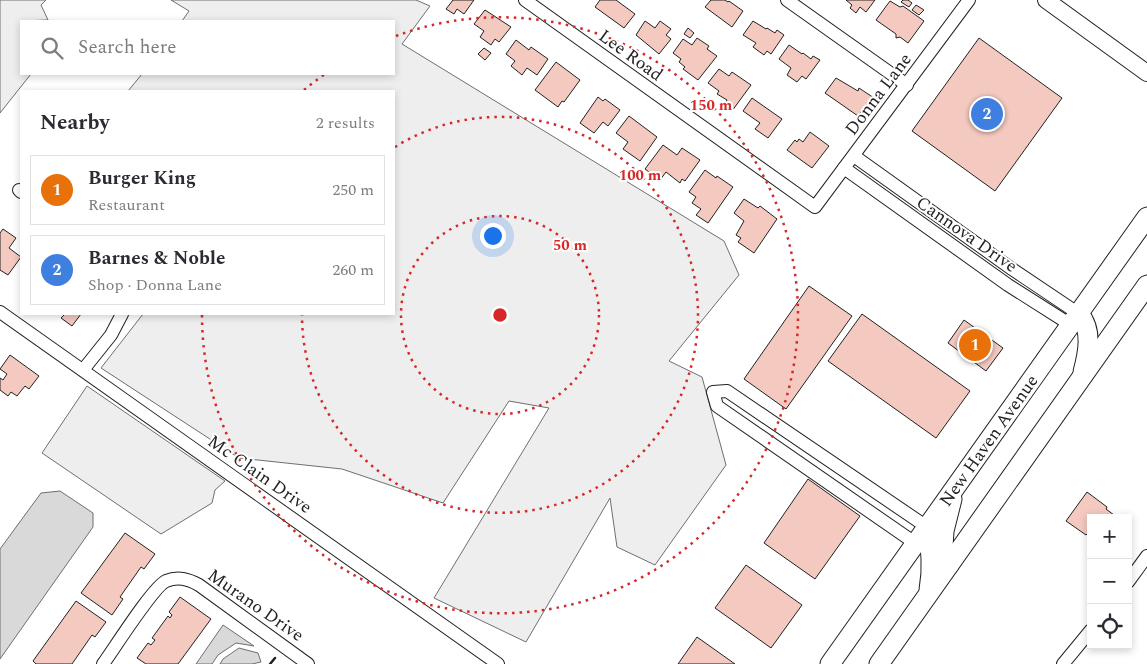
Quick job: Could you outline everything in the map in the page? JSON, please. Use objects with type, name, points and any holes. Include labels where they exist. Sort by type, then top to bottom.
[{"type":"main road","name":"New Haven Avenue","points":[[830,664],[1147,217]]},
{"type":"main road","points":[[879,664],[1147,286]]},
{"type":"main road","points":[[1075,319],[1086,324],[1088,341],[1086,361],[1081,378]]},
{"type":"main road","points":[[949,565],[943,547],[944,531],[954,488]]},
{"type":"main road","points":[[927,527],[932,555],[929,594]]},
{"type":"street","name":"Lee Road","points":[[525,0],[815,207]]},
{"type":"street","points":[[787,0],[907,85]]},
{"type":"street","name":"Donna Lane","points":[[815,207],[969,0]]},
{"type":"street","points":[[1046,0],[1147,73]]},
{"type":"street","name":"Cannova Drive","points":[[854,156],[1012,269],[1075,319]]},
{"type":"street","name":"Cannova Drive","points":[[844,168],[1008,285],[1075,319]]},
{"type":"street","name":"Mc Clain Drive","points":[[0,313],[498,664]]},
{"type":"street","points":[[83,370],[112,335],[122,315]]},
{"type":"street","points":[[915,543],[717,406],[713,392],[727,391],[927,527]]},
{"type":"street","points":[[1132,577],[1147,556]]},
{"type":"street","name":"Murano Drive","points":[[103,664],[152,595],[164,582],[176,578],[188,579],[199,585],[308,664]]},
{"type":"street","points":[[1063,664],[1087,635]]},
{"type":"shaded area","points":[[0,0],[46,0],[41,5],[48,20],[20,20],[20,75],[30,75],[0,113]]},
{"type":"shaded area","points":[[171,0],[416,0],[430,6],[402,44],[724,241],[739,275],[669,361],[702,377],[726,465],[655,565],[617,547],[610,498],[526,642],[434,598],[549,408],[509,401],[443,503],[342,469],[239,458],[101,368],[142,315],[395,315],[395,90],[129,90],[141,75],[395,75],[395,20],[183,20],[189,11]]},
{"type":"shaded area","points":[[87,386],[225,481],[215,490],[212,503],[161,534],[42,453]]},
{"type":"shaded area","points":[[60,491],[93,513],[93,527],[0,659],[0,549],[41,493]]},
{"type":"shaded area","points":[[223,625],[254,646],[236,643],[218,655],[212,664],[196,664]]},
{"type":"shaded area","points":[[239,648],[258,653],[261,662],[252,664],[220,664],[223,659]]},
{"type":"building","points":[[453,0],[474,0],[464,14],[457,9],[454,14],[446,9]]},
{"type":"building","points":[[600,0],[616,0],[635,14],[624,28],[595,7]]},
{"type":"building","points":[[711,0],[729,1],[743,11],[732,27],[705,7]]},
{"type":"building","points":[[846,0],[875,0],[866,12],[860,7],[856,13],[850,8],[852,5]]},
{"type":"building","points":[[908,0],[912,3],[909,7],[901,2]]},
{"type":"building","points":[[890,1],[900,7],[903,6],[924,21],[908,43],[900,37],[896,38],[896,34],[876,20]]},
{"type":"building","points":[[916,5],[924,10],[919,15],[912,10]]},
{"type":"building","points":[[485,10],[511,27],[499,42],[495,39],[491,45],[480,37],[484,31],[474,24]]},
{"type":"building","points":[[645,21],[655,28],[660,21],[671,29],[666,35],[671,39],[659,54],[636,35]]},
{"type":"building","points":[[753,21],[766,29],[775,33],[777,30],[784,35],[771,54],[767,51],[764,55],[753,47],[756,43],[743,35]]},
{"type":"building","points":[[688,28],[694,33],[690,38],[684,34]]},
{"type":"building","points":[[697,38],[709,46],[707,49],[717,56],[698,80],[683,69],[685,67],[679,62],[681,59],[673,53],[683,39],[692,45]]},
{"type":"building","points":[[979,38],[1062,98],[995,191],[912,131]]},
{"type":"building","points":[[516,40],[529,50],[531,47],[548,59],[537,75],[527,68],[522,75],[511,66],[515,61],[506,54]]},
{"type":"building","points":[[789,45],[811,59],[813,56],[820,60],[806,79],[802,76],[797,82],[787,75],[791,68],[779,59]]},
{"type":"building","points":[[484,48],[491,53],[485,60],[478,54]]},
{"type":"building","points":[[556,62],[580,80],[558,107],[535,90]]},
{"type":"building","points":[[719,69],[729,76],[732,72],[751,85],[732,111],[724,105],[727,100],[717,94],[719,91],[708,83]]},
{"type":"building","points":[[836,78],[858,91],[859,88],[874,98],[858,116],[825,93]]},
{"type":"building","points":[[598,97],[603,101],[605,99],[620,110],[608,126],[603,122],[594,133],[580,123]]},
{"type":"building","points":[[752,98],[782,119],[768,138],[755,129],[760,123],[743,111]]},
{"type":"building","points":[[629,116],[657,137],[640,161],[623,149],[628,142],[616,133]]},
{"type":"building","points":[[810,132],[829,146],[812,168],[787,150],[795,140],[797,142],[799,139],[803,142]]},
{"type":"building","points":[[663,145],[677,155],[682,148],[700,160],[685,181],[682,179],[680,183],[666,172],[660,180],[645,169]]},
{"type":"building","points":[[705,170],[733,187],[708,223],[696,215],[701,209],[692,203],[696,197],[689,192]]},
{"type":"building","points":[[744,199],[758,208],[760,206],[777,219],[754,253],[738,242],[741,238],[736,235],[744,221],[734,213]]},
{"type":"building","points":[[3,229],[16,238],[9,248],[20,256],[8,275],[0,270],[0,233]]},
{"type":"building","points":[[809,286],[852,316],[786,409],[744,379]]},
{"type":"building","points":[[862,314],[970,391],[936,438],[828,361]]},
{"type":"building","points":[[64,315],[80,315],[72,326],[61,318]]},
{"type":"building","points":[[964,320],[1003,348],[986,371],[948,343]]},
{"type":"building","points":[[10,355],[39,376],[29,389],[25,386],[17,396],[11,392],[8,396],[0,390],[0,378],[3,380],[7,374],[0,369]]},
{"type":"building","points":[[808,479],[860,516],[815,579],[764,543]]},
{"type":"building","points":[[1087,492],[1107,507],[1106,509],[1113,514],[1087,514],[1086,535],[1066,521]]},
{"type":"building","points":[[125,533],[155,554],[144,569],[141,567],[120,597],[123,599],[112,615],[81,593]]},
{"type":"building","points":[[746,565],[802,605],[771,648],[715,608]]},
{"type":"building","points":[[180,597],[211,619],[178,664],[146,664],[137,658],[148,643],[151,645],[155,640],[152,638],[168,616],[170,618],[172,615],[169,612]]},
{"type":"building","points":[[76,601],[106,622],[95,637],[92,635],[72,664],[36,664],[33,661]]},
{"type":"building","points":[[697,637],[735,664],[678,664]]},
{"type":"wall","points":[[270,664],[275,658]]},
{"type":"place","name":"Barnes & Noble","points":[[987,114]]},
{"type":"place","name":"Burger King","points":[[975,345]]}]
